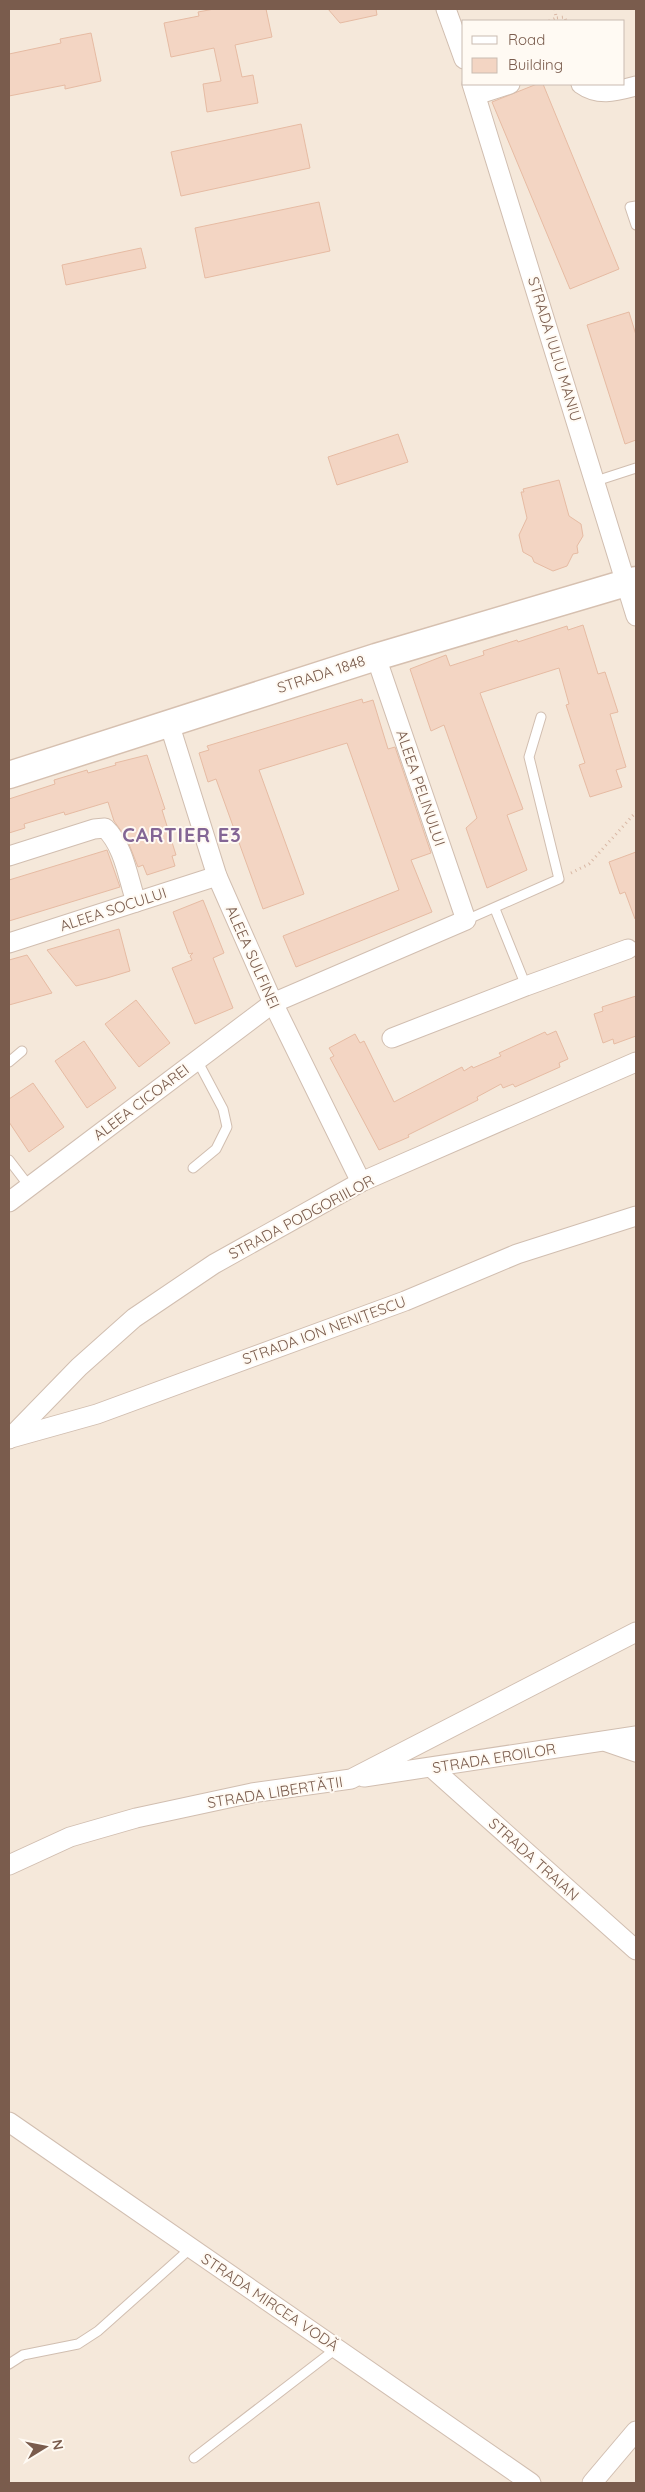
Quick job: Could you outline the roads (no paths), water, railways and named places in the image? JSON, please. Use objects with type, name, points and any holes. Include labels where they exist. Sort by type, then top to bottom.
[{"type":"main road","name":"STRADA 1848","points":[[9,775],[376,656],[631,581]]},
{"type":"street","points":[[446,9],[462,53]]},
{"type":"street","points":[[474,89],[503,85]]},
{"type":"street","points":[[583,85],[600,92],[612,92],[636,86]]},
{"type":"street","name":"STRADA IULIU MANIU","points":[[474,89],[596,482],[631,581],[636,616]]},
{"type":"street","name":"ALEEA PELINULUI","points":[[376,656],[466,920]]},
{"type":"street","name":"ALEEA SULFINEI","points":[[169,723],[217,876],[273,1003],[361,1182]]},
{"type":"street","points":[[9,856],[94,829],[105,828],[114,836],[120,850],[136,902]]},
{"type":"street","name":"ALEEA SOCULUI","points":[[9,943],[217,876]]},
{"type":"street","points":[[273,1003],[466,920]]},
{"type":"street","points":[[392,1038],[628,949]]},
{"type":"street","name":"ALEEA CICOAREI","points":[[9,1202],[273,1003]]},
{"type":"street","name":"STRADA PODGORIILOR","points":[[9,1439],[79,1367],[134,1318],[214,1264],[361,1182],[636,1062]]},
{"type":"street","name":"STRADA ION NENIȚESCU","points":[[9,1439],[97,1414],[405,1301],[517,1254],[636,1216]]},
{"type":"street","name":"STRADA LIBERTĂȚII","points":[[9,1865],[70,1837],[136,1818],[252,1793],[351,1779],[636,1632]]},
{"type":"street","name":"STRADA EROILOR","points":[[351,1779],[636,1736]]},
{"type":"street","points":[[603,1741],[636,1752]]},
{"type":"street","name":"STRADA TRAIAN","points":[[432,1768],[636,1950]]},
{"type":"street","name":"STRADA MIRCEA VODĂ","points":[[9,2122],[531,2483]]},
{"type":"street","points":[[592,2483],[636,2431]]},
{"type":"lane","points":[[636,206],[630,208],[636,225]]},
{"type":"lane","points":[[596,482],[636,468]]},
{"type":"lane","points":[[466,920],[559,880],[529,756],[541,717]]},
{"type":"lane","points":[[495,909],[526,986]]},
{"type":"lane","points":[[9,1062],[22,1052]]},
{"type":"lane","points":[[193,1168],[216,1149],[227,1127],[223,1109],[197,1060]]},
{"type":"lane","points":[[9,1160],[29,1186]]},
{"type":"lane","points":[[9,2364],[24,2355],[78,2344],[98,2331],[191,2248]]},
{"type":"lane","points":[[194,2458],[337,2348]]},
{"type":"district","name":"CARTIER E3","points":[[182,834]]}]
